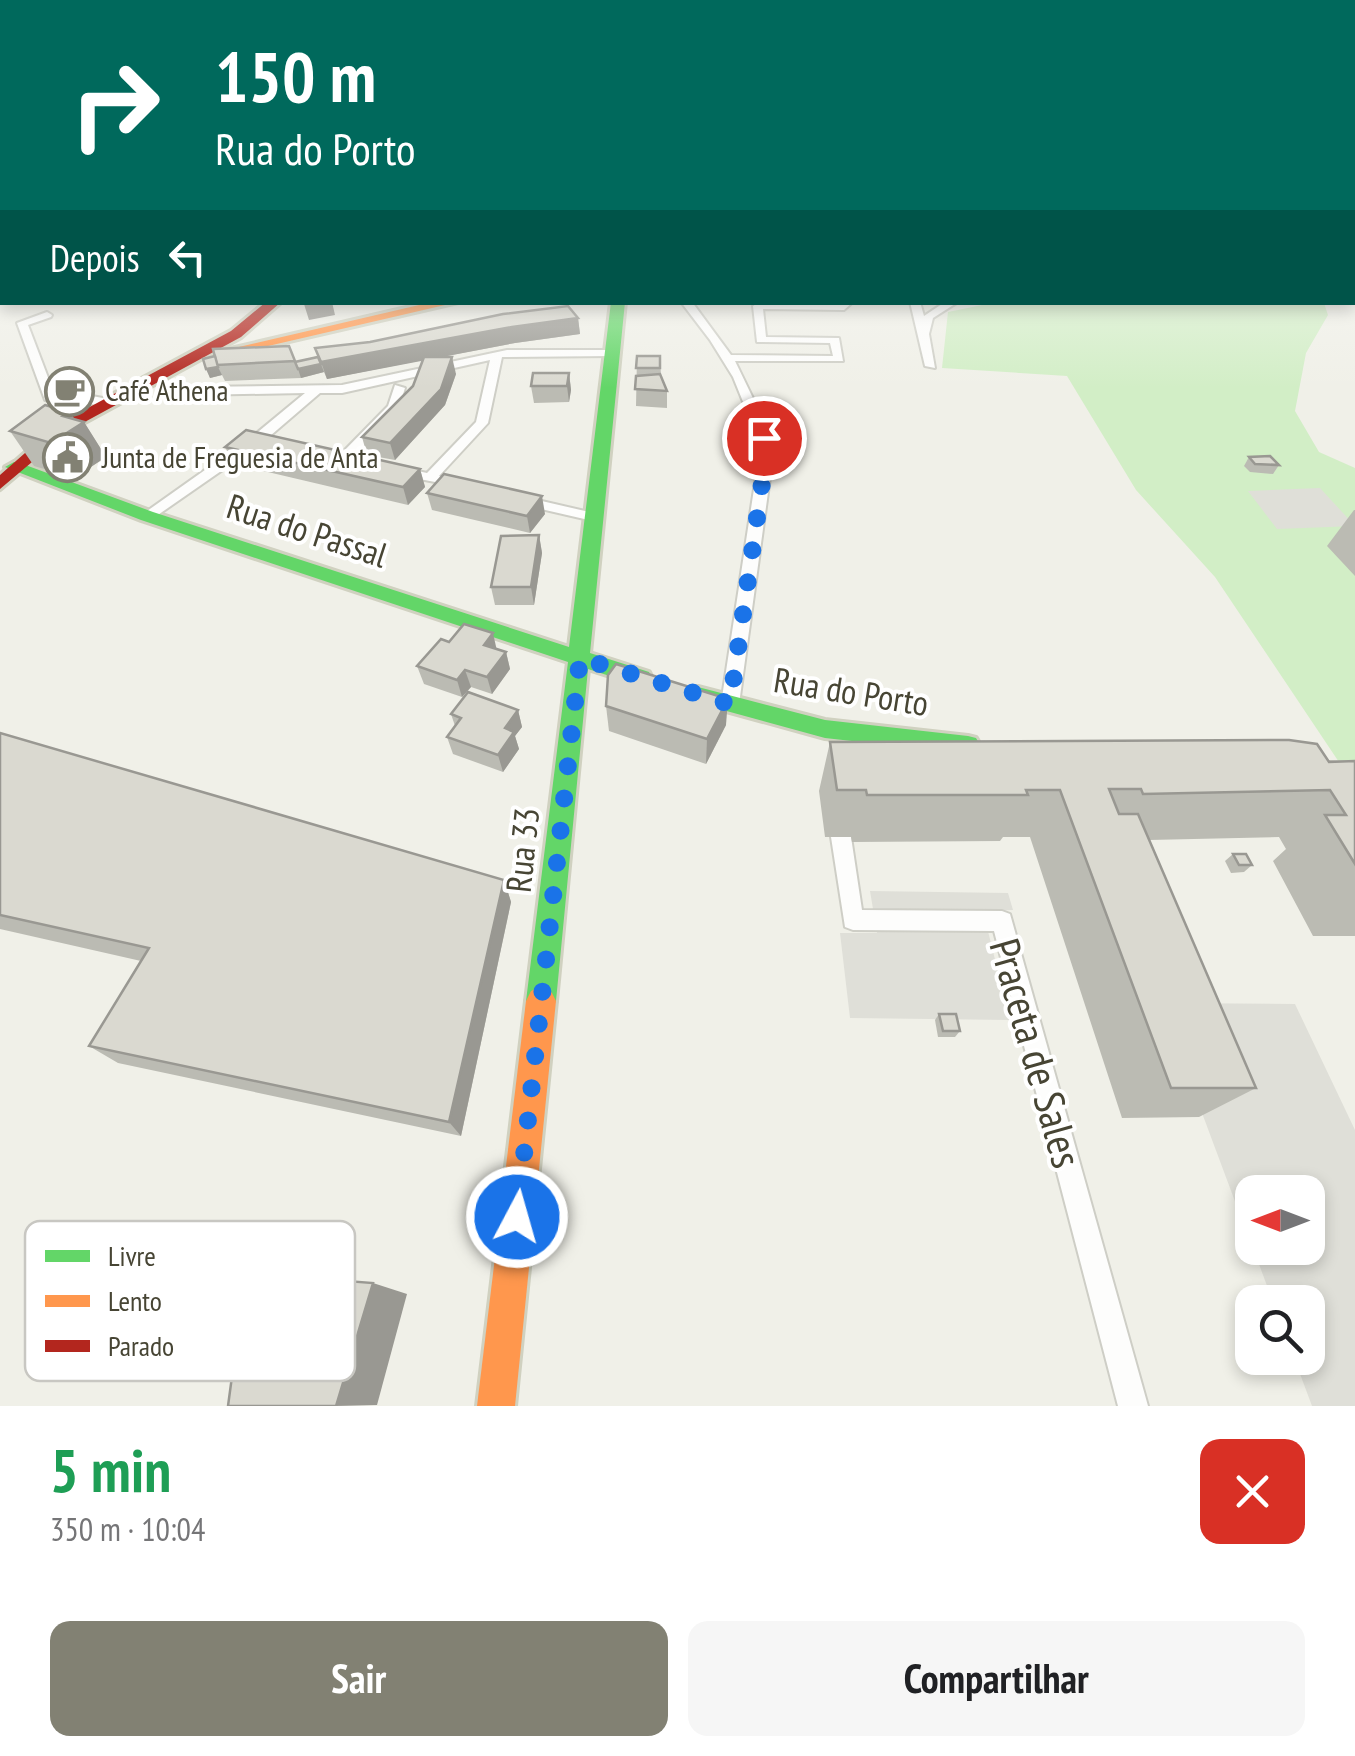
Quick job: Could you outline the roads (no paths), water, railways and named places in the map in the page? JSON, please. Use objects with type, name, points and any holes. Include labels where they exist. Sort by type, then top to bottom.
[{"type":"street","points":[[239,341],[272,305]]},
{"type":"street","points":[[5,472],[104,402],[186,361],[239,341],[436,305]]},
{"type":"street","name":"Rua 33","points":[[496,1406],[618,305]]},
{"type":"street","points":[[688,305],[755,407],[765,463],[730,704]]},
{"type":"street","points":[[835,340],[760,340],[758,306],[846,305]]},
{"type":"street","points":[[917,305],[931,366]]},
{"type":"street","points":[[925,332],[928,317],[948,305]]},
{"type":"street","points":[[726,358],[838,359],[826,307]]},
{"type":"street","points":[[47,315],[22,323],[51,400],[76,397],[104,402]]},
{"type":"street","points":[[154,378],[192,391],[316,390],[368,384],[497,355],[612,354]]},
{"type":"street","points":[[430,478],[482,423],[497,355]]},
{"type":"street","points":[[344,459],[394,406],[399,388]]},
{"type":"street","points":[[147,516],[258,439],[316,390]]},
{"type":"street","points":[[258,439],[275,443]]},
{"type":"street","points":[[326,455],[361,462]]},
{"type":"street","points":[[378,466],[484,491]]},
{"type":"street","name":"Rua do Passal","points":[[5,472],[580,658]]},
{"type":"street","points":[[503,495],[593,517]]},
{"type":"street","name":"Rua do Porto","points":[[580,658],[826,736],[987,748]]},
{"type":"street","name":"Praceta de Sales","points":[[841,836],[853,920],[1002,921],[1133,1406]]},
{"type":"place","name":"Café Athena","points":[[70,391]]},
{"type":"place","name":"Junta de Freguesia de Anta","points":[[67,458]]}]
